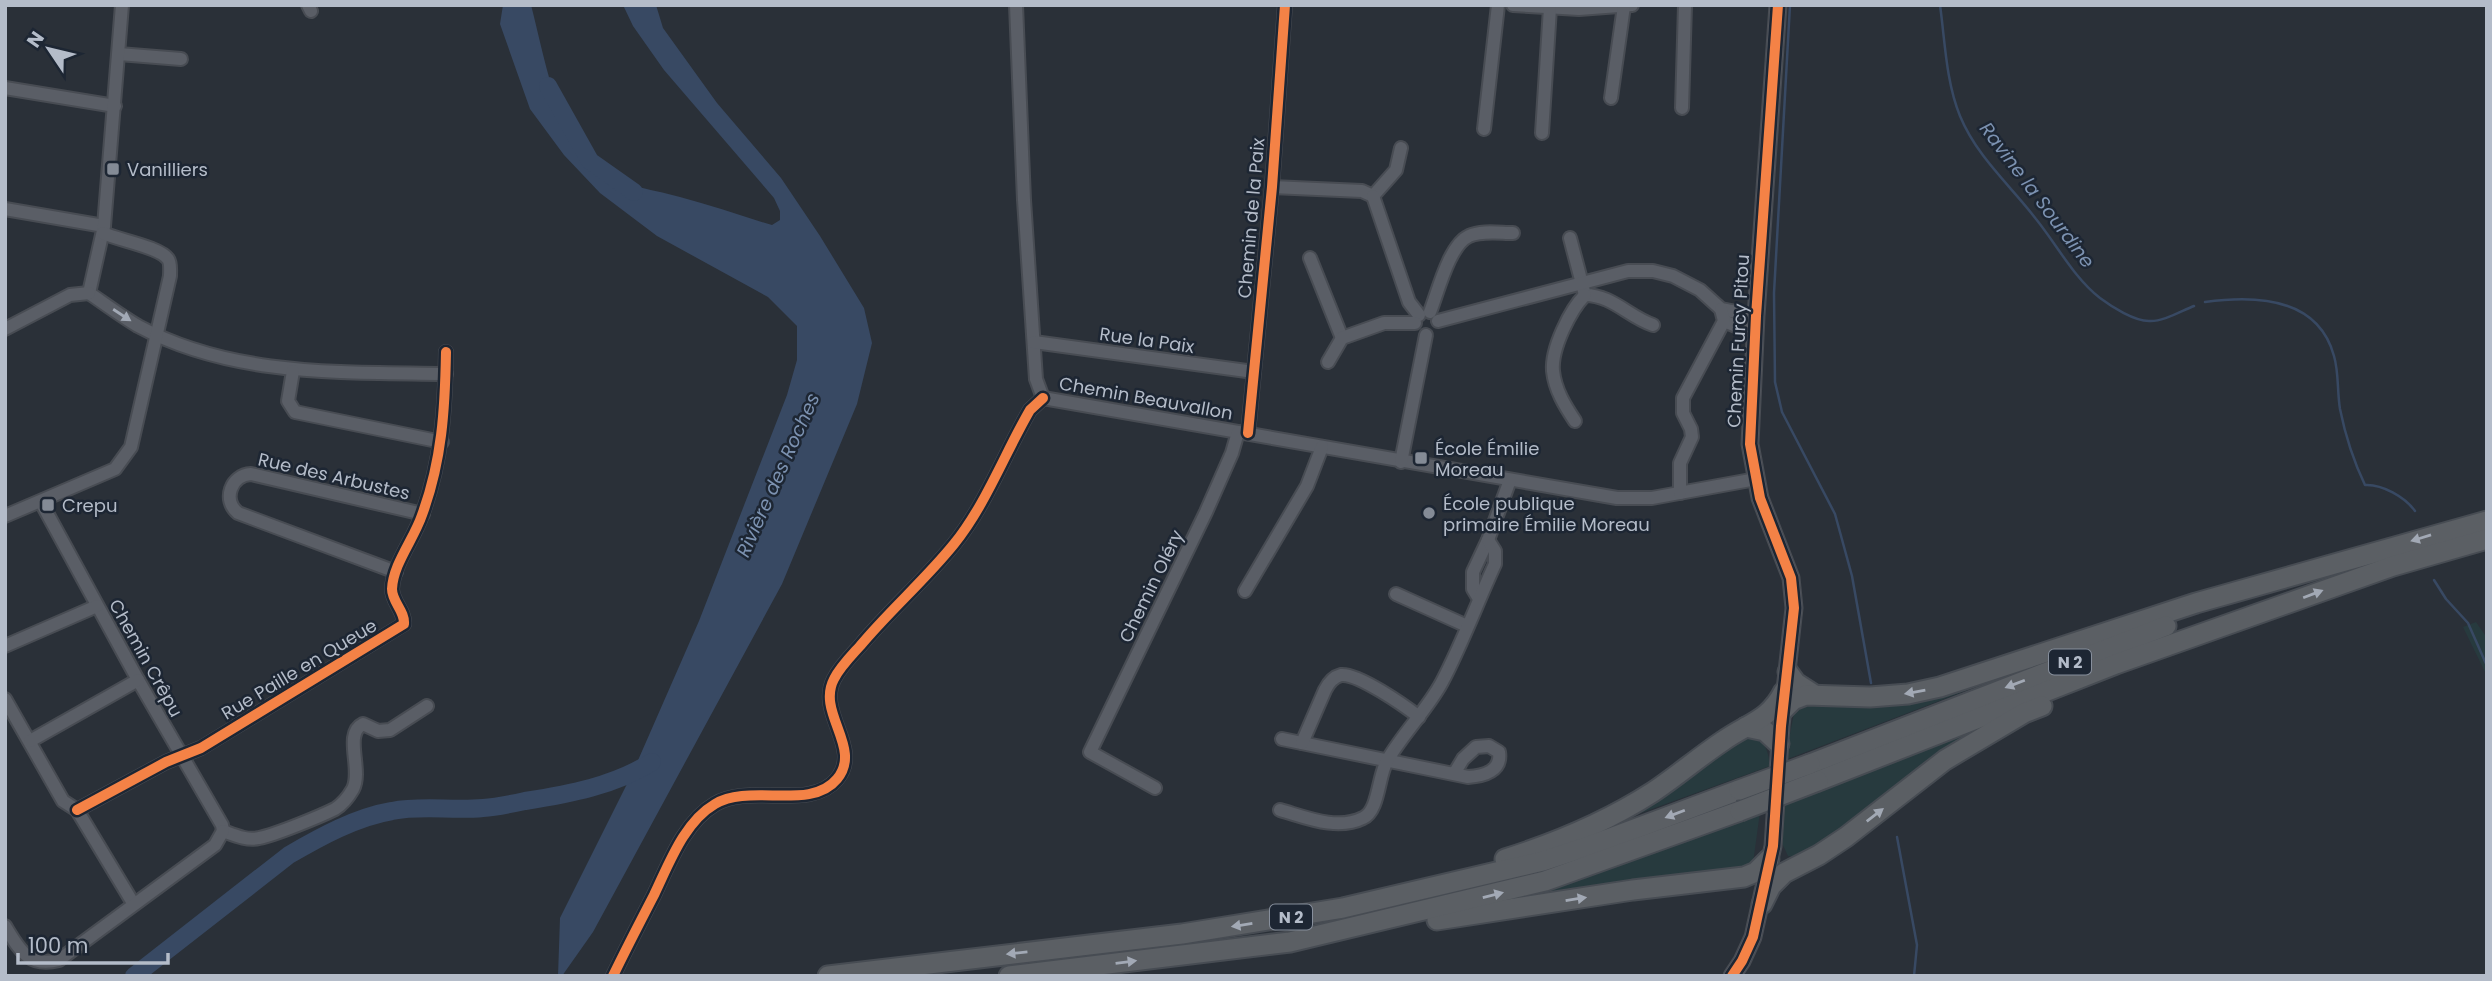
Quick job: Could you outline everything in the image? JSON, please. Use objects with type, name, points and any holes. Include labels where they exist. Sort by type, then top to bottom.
[{"type":"highway","name":"N 2","points":[[1009,976],[1290,942],[1545,881],[1740,811],[1814,772],[2104,649],[2332,565],[2487,521]]},
{"type":"highway","name":"N 2","points":[[828,976],[1182,934],[1343,908],[1543,861],[1739,790],[1814,772],[2393,566],[2487,539]]},
{"type":"highway","points":[[1782,711],[1793,700],[1813,694],[1842,698],[1870,697],[1908,694],[1940,687],[2196,603],[2332,565]]},
{"type":"highway","points":[[1732,878],[1751,885],[1762,904],[1777,879],[1846,838],[1945,760],[2024,713],[2249,618]]},
{"type":"highway","points":[[1343,908],[1567,837],[1651,793],[1726,738],[1756,723],[1773,709],[1786,681],[1796,683],[1813,694]]},
{"type":"highway","points":[[1746,727],[1765,731],[1779,744]]},
{"type":"highway","points":[[1290,942],[1633,890],[1744,877],[1756,872],[1771,853],[1792,862],[1819,855]]},
{"type":"street","points":[[89,293],[103,230],[122,5]]},
{"type":"street","name":"Chemin Beauvallon","points":[[1016,5],[1024,200],[1036,379],[1043,398],[1617,498],[1652,498],[1756,479]]},
{"type":"street","name":"Chemin de la Paix","points":[[1243,433],[1254,372],[1272,187],[1285,5]]},
{"type":"street","points":[[1484,129],[1498,5]]},
{"type":"street","points":[[1513,5],[1550,8],[1628,6],[1611,98]]},
{"type":"street","points":[[1682,108],[1685,5]]},
{"type":"street","name":"Chemin Furcy Pitou","points":[[1731,976],[1748,950],[1762,904],[1771,853],[1782,711],[1794,617],[1794,589],[1789,569],[1760,498],[1750,444],[1756,316],[1778,5]]},
{"type":"street","points":[[1542,133],[1550,8]]},
{"type":"street","points":[[119,54],[181,59]]},
{"type":"street","points":[[5,88],[115,106]]},
{"type":"street","points":[[1373,196],[1395,170],[1401,148]]},
{"type":"street","points":[[1272,187],[1363,191],[1373,196],[1406,295],[1426,318],[1438,328],[1433,334],[1426,335],[1416,329],[1426,318],[1453,251],[1461,240],[1472,234],[1513,233]]},
{"type":"street","points":[[5,209],[103,230],[127,243],[152,248],[168,258],[170,276],[131,447],[126,456],[115,469],[5,516]]},
{"type":"street","points":[[1570,237],[1584,289],[1562,331],[1553,369],[1560,396],[1575,421]]},
{"type":"street","points":[[1310,258],[1342,338]]},
{"type":"street","points":[[1328,362],[1342,338],[1384,323],[1426,318],[1584,289],[1628,271],[1653,271],[1687,282],[1722,315],[1755,334]]},
{"type":"street","points":[[1584,289],[1642,322],[1653,325]]},
{"type":"street","points":[[5,329],[69,295],[89,293],[137,325],[156,334],[237,362],[293,371],[446,374]]},
{"type":"street","points":[[1722,315],[1756,316]]},
{"type":"street","points":[[1680,493],[1679,463],[1692,437],[1683,412],[1683,398],[1722,315]]},
{"type":"street","points":[[1401,462],[1426,335]]},
{"type":"street","name":"Rue la Paix","points":[[1034,342],[1254,372]]},
{"type":"street","name":"Rue Paille en Queue","points":[[182,756],[201,748],[404,624],[405,618],[392,593],[397,572],[423,514],[442,442],[446,352]]},
{"type":"street","points":[[293,371],[288,401],[295,412],[442,442]]},
{"type":"street","points":[[613,976],[680,843],[702,813],[732,797],[804,795],[818,792],[841,774],[846,753],[830,708],[828,694],[834,678],[889,612],[954,544],[975,512],[1030,410],[1043,398]]},
{"type":"street","name":"Chemin Oléry","points":[[1155,788],[1090,752],[1243,433]]},
{"type":"street","points":[[1245,591],[1307,486],[1322,447]]},
{"type":"street","name":"Rue des Arbustes","points":[[397,572],[238,513],[232,508],[229,498],[235,482],[243,474],[251,474],[423,514]]},
{"type":"street","points":[[1280,810],[1324,823],[1365,818],[1374,804],[1387,761],[1442,682],[1479,599],[1473,589],[1473,572],[1489,540],[1510,480]]},
{"type":"street","name":"Chemin Crêpu","points":[[41,502],[223,831]]},
{"type":"street","points":[[1396,594],[1467,626]]},
{"type":"street","points":[[5,646],[97,606]]},
{"type":"street","points":[[1302,743],[1325,690],[1341,675],[1349,676],[1385,693],[1419,717]]},
{"type":"street","points":[[30,741],[138,680]]},
{"type":"street","points":[[5,699],[63,801],[76,810],[133,904]]},
{"type":"street","points":[[5,926],[27,956],[38,962],[59,960],[215,845],[223,831],[238,837],[259,838],[335,809],[349,795],[357,778],[353,735],[356,728],[363,724],[377,730],[390,730],[427,706]]},
{"type":"street","points":[[1282,740],[1454,774]]},
{"type":"street","points":[[76,810],[182,756]]},
{"type":"green space","points":[[2476,622],[2487,638],[2487,676],[2463,627]]},
{"type":"green space","points":[[2043,661],[1785,760],[1795,708],[1801,702],[1895,702]]},
{"type":"green space","points":[[1971,731],[1972,735],[1910,776],[1831,836],[1799,857],[1788,856],[1780,839],[1780,804]]},
{"type":"green space","points":[[1744,736],[1756,738],[1763,744],[1770,766],[1594,830]]},
{"type":"green space","points":[[1760,812],[1753,863],[1745,870],[1565,889],[1524,899],[1523,893]]},
{"type":"water","name":"Rivière des Roches","points":[[503,5],[531,5],[552,89],[560,110],[579,148],[601,171],[633,186],[692,200],[772,225],[780,220],[780,211],[774,198],[664,70],[633,26],[623,5],[656,5],[663,28],[717,103],[781,178],[820,236],[864,308],[872,343],[857,404],[782,584],[593,932],[562,976],[558,976],[560,918],[632,774],[699,621],[787,395],[797,360],[797,326],[768,297],[657,236],[600,193],[564,155],[530,109],[500,24]]},
{"type":"waterway","points":[[1790,5],[1774,293],[1775,382],[1782,412],[1835,514],[1852,576],[1871,683]]},
{"type":"waterway","name":"Ravine la Sourdine","points":[[1940,5],[1952,89],[1967,131],[1975,145],[2036,219],[2082,281],[2100,298],[2130,316],[2143,320],[2160,320],[2194,306]]},
{"type":"waterway","points":[[548,86],[590,161],[634,192]]},
{"type":"waterway","name":"Ravine la Sourdine","points":[[2205,302],[2264,300],[2299,311],[2314,322],[2326,336],[2334,356],[2342,418],[2365,485],[2393,492],[2415,511]]},
{"type":"waterway","name":"Ravine la Sourdine","points":[[2434,580],[2446,599],[2468,623],[2487,666]]},
{"type":"waterway","points":[[134,976],[289,855],[352,823],[403,809],[488,808],[558,795],[607,783],[652,762]]},
{"type":"waterway","points":[[1897,837],[1917,945],[1914,976]]},
{"type":"cycle path","points":[[1248,433],[1272,187],[1285,5]]},
{"type":"cycle path","points":[[1732,976],[1753,937],[1773,846],[1781,726],[1794,608],[1791,578],[1760,498],[1750,444],[1756,316],[1778,5]]},
{"type":"cycle path","points":[[77,810],[166,762],[201,748],[404,624],[403,615],[394,598],[393,580],[422,515],[434,475],[443,414],[446,352]]},
{"type":"cycle path","points":[[613,976],[678,845],[694,821],[704,812],[729,798],[812,793],[826,788],[837,779],[844,767],[845,755],[831,705],[830,692],[834,679],[849,658],[943,557],[965,529],[1030,410],[1043,398]]},
{"type":"place","name":"Vanilliers","points":[[113,169]]},
{"type":"place","name":"École Émilie Moreau","points":[[1421,458]]},
{"type":"place","name":"Crepu","points":[[48,505]]},
{"type":"place","name":"École publique primaire Émilie Moreau","points":[[1429,513]]}]
